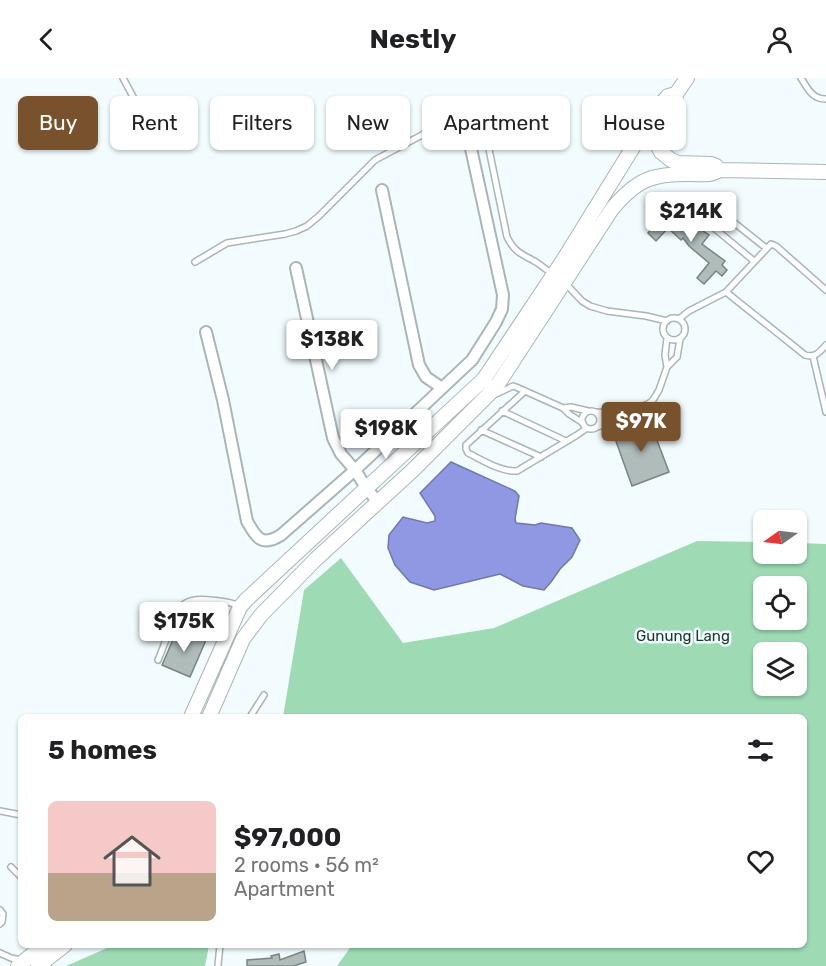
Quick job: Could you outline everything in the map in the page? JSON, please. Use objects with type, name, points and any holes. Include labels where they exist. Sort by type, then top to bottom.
[{"type":"street","points":[[687,78],[676,94],[675,103],[657,132],[658,147],[665,157],[671,160],[688,164],[711,164],[719,170]]},
{"type":"street","points":[[211,714],[243,639],[261,615],[316,559],[413,470],[498,384],[656,110],[668,96],[676,94]]},
{"type":"street","points":[[206,332],[223,400],[247,521],[254,534],[264,541],[273,540],[355,470],[472,360],[502,309],[503,295],[471,150]]},
{"type":"street","points":[[192,714],[240,607],[484,379],[612,209],[635,185],[667,175],[712,174],[719,170],[826,172]]},
{"type":"street","points":[[382,190],[419,365],[426,377],[441,388]]},
{"type":"street","points":[[296,268],[333,438],[341,454],[378,502]]},
{"type":"street","points":[[20,963],[41,960],[60,948]]},
{"type":"lane","points":[[123,78],[133,96]]},
{"type":"lane","points":[[801,78],[810,93],[816,98],[826,99]]},
{"type":"lane","points":[[195,262],[227,243],[285,234],[307,226],[375,160],[422,135],[447,114],[462,106],[474,109],[483,120],[510,243],[518,252],[559,279],[590,306],[667,321],[679,319],[689,310],[726,292],[771,244],[826,290]]},
{"type":"lane","points":[[754,261],[702,218],[709,206],[712,205],[766,248]]},
{"type":"lane","points":[[726,292],[803,353],[813,356],[826,345]]},
{"type":"lane","points":[[489,394],[494,395],[513,386],[525,390],[563,408],[568,414],[592,429],[622,419],[630,411],[653,400],[668,367],[677,357],[680,339],[686,330],[685,325],[679,319]]},
{"type":"lane","points":[[667,321],[663,329],[664,334],[672,340],[680,339]]},
{"type":"lane","points":[[667,338],[665,355],[668,367]]},
{"type":"lane","points":[[813,356],[826,412]]},
{"type":"lane","points":[[525,390],[466,445],[469,453],[503,469],[517,471],[566,441],[585,425]]},
{"type":"lane","points":[[563,408],[571,407],[602,413],[630,411]]},
{"type":"lane","points":[[502,411],[566,441]]},
{"type":"lane","points":[[585,425],[584,416],[589,411]]},
{"type":"lane","points":[[596,412],[600,417],[597,427]]},
{"type":"lane","points":[[481,430],[541,457]]},
{"type":"lane","points":[[158,660],[178,612],[184,604],[208,600],[233,603],[240,607]]},
{"type":"lane","points":[[252,714],[264,696]]},
{"type":"lane","points":[[0,811],[18,814]]},
{"type":"lane","points":[[10,867],[18,874]]},
{"type":"lane","points":[[0,910],[3,914],[0,924]]},
{"type":"lane","points":[[218,965],[220,948]]},
{"type":"lane","points":[[0,953],[20,963]]},
{"type":"green space","name":"Gunung Lang","points":[[697,541],[753,542],[753,564],[807,564],[807,543],[826,544],[826,966],[337,966],[350,948],[807,948],[807,714],[283,714],[304,590],[341,558],[403,643],[494,628]]},
{"type":"green space","points":[[107,948],[208,948],[205,966],[66,966]]},
{"type":"water","points":[[451,462],[515,491],[519,496],[516,523],[535,525],[541,523],[572,528],[580,540],[572,557],[544,590],[523,586],[500,574],[434,590],[410,582],[395,565],[388,548],[389,535],[403,517],[427,523],[435,521],[435,516],[420,493]]},
{"type":"building","points":[[668,212],[675,218],[677,215],[709,235],[702,244],[725,261],[722,265],[727,270],[722,276],[716,271],[704,284],[697,278],[709,263],[683,238],[681,240],[668,228],[656,241],[648,233]]},
{"type":"building","points":[[649,419],[669,472],[632,486],[613,433]]},
{"type":"building","points":[[178,628],[206,640],[190,677],[162,665]]},
{"type":"building","points":[[304,951],[306,962],[294,966],[247,966],[247,960],[272,958],[271,956],[279,954],[280,960]]}]
